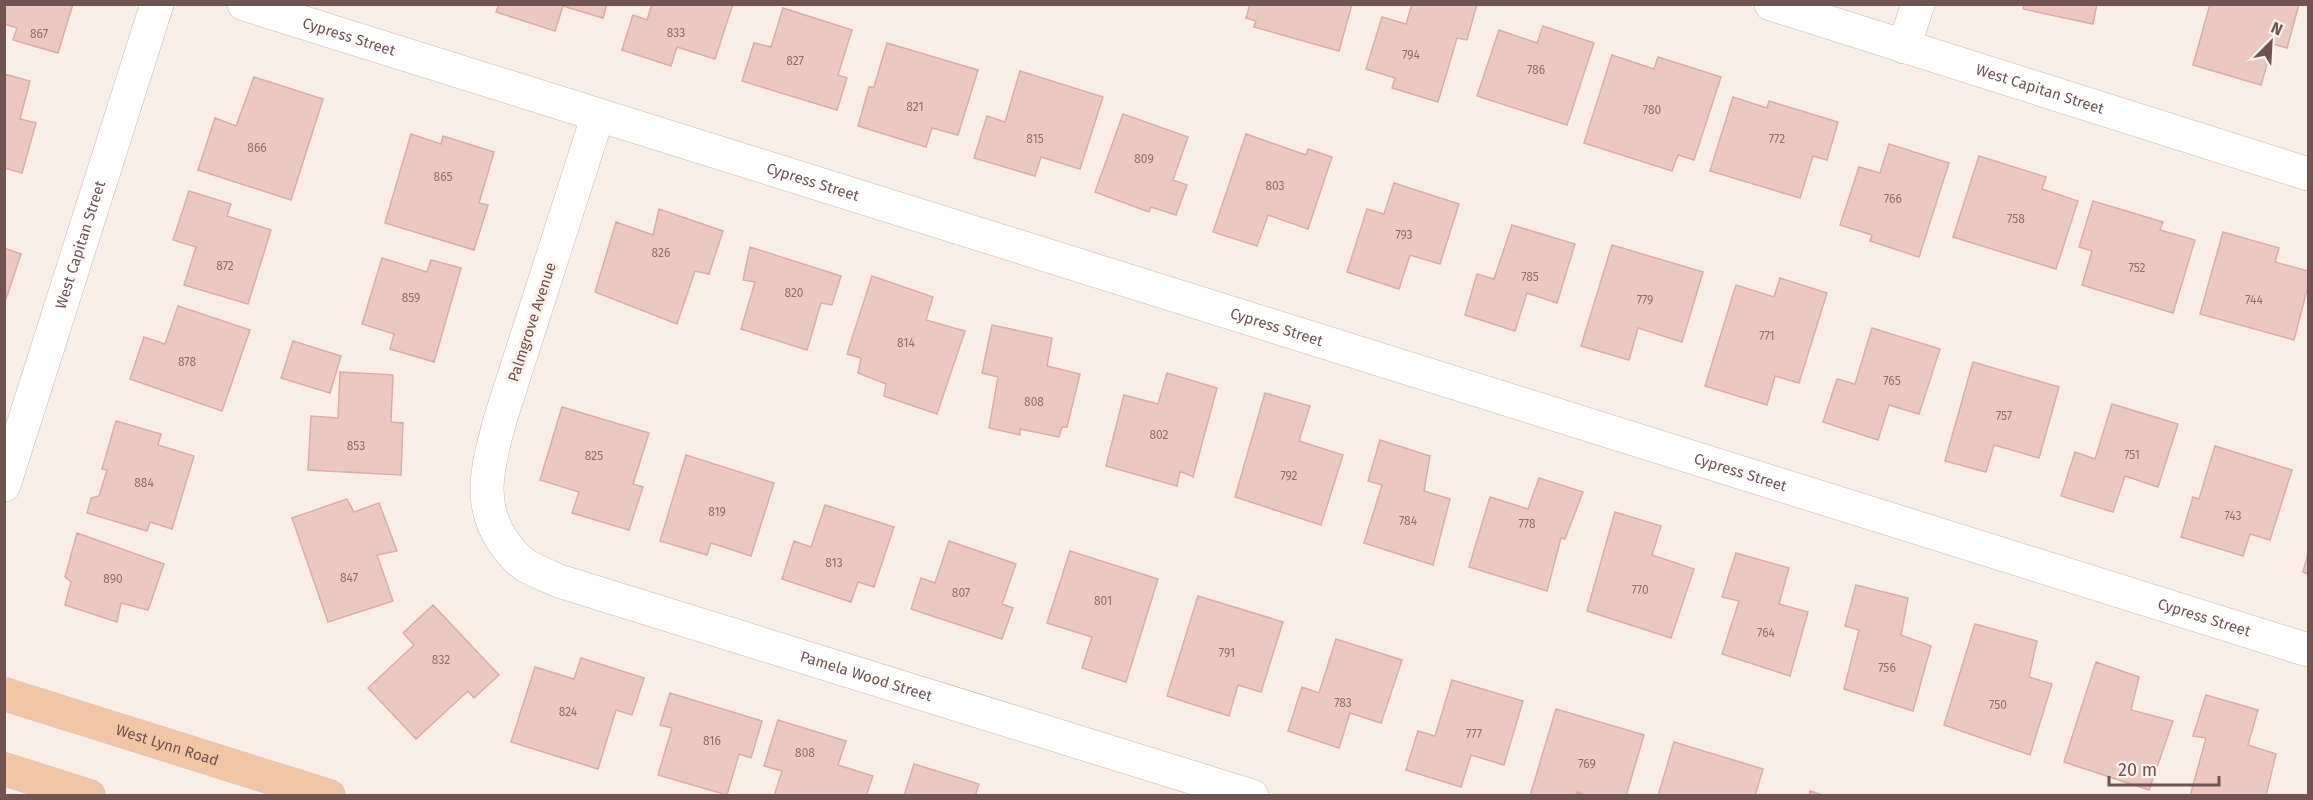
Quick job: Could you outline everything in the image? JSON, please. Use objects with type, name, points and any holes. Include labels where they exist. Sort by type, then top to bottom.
[{"type":"main road","name":"West Lynn Road","points":[[4,694],[329,795]]},
{"type":"main road","points":[[4,769],[89,795]]},
{"type":"street","name":"West Capitan Street","points":[[4,485],[14,420],[156,4]]},
{"type":"street","name":"Cypress Street","points":[[244,4],[2308,650]]},
{"type":"street","name":"West Capitan Street","points":[[1772,4],[1904,48],[2308,174]]},
{"type":"street","points":[[1904,48],[1918,4]]},
{"type":"street","name":"Palmgrove Avenue","points":[[496,531],[486,498],[487,470],[500,420],[598,115]]},
{"type":"street","name":"Pamela Wood Street","points":[[496,531],[510,552],[524,565],[559,581],[1252,795]]},
{"type":"building","points":[[4,4],[73,4],[58,53],[13,40],[17,28],[4,24]]},
{"type":"building","points":[[499,4],[607,4],[603,18],[563,6],[555,31],[496,12]]},
{"type":"building","points":[[652,4],[733,4],[715,59],[677,47],[671,66],[622,50],[633,15],[647,20]]},
{"type":"building","points":[[1250,4],[1352,4],[1339,51],[1254,27],[1256,21],[1246,18]]},
{"type":"building","points":[[1412,4],[1477,4],[1467,40],[1457,38],[1438,102],[1392,88],[1395,78],[1366,69],[1382,17],[1406,24]]},
{"type":"building","points":[[2024,4],[2097,4],[2093,24],[2023,9]]},
{"type":"building","points":[[2210,4],[2299,4],[2287,48],[2273,44],[2261,85],[2193,65]]},
{"type":"building","points":[[783,8],[852,30],[838,75],[847,78],[837,110],[742,81],[754,43],[771,47]]},
{"type":"building","points":[[1543,26],[1594,43],[1567,125],[1477,96],[1499,30],[1537,43]]},
{"type":"building","points":[[887,43],[978,70],[958,135],[932,128],[926,147],[858,126],[869,87],[874,87]]},
{"type":"building","points":[[1612,55],[1654,69],[1658,57],[1721,77],[1694,160],[1678,155],[1672,171],[1584,143]]},
{"type":"building","points":[[1020,71],[1103,97],[1080,169],[1041,157],[1035,176],[974,158],[987,116],[1005,122]]},
{"type":"building","points":[[4,74],[30,81],[20,119],[36,123],[22,173],[4,168]]},
{"type":"building","points":[[254,77],[323,99],[291,200],[198,170],[215,118],[236,126]]},
{"type":"building","points":[[1733,97],[1767,108],[1769,101],[1838,122],[1827,160],[1813,156],[1800,198],[1710,171]]},
{"type":"building","points":[[1123,114],[1188,137],[1173,180],[1187,185],[1176,215],[1151,207],[1149,212],[1095,192]]},
{"type":"building","points":[[411,134],[441,144],[443,136],[494,152],[479,203],[488,205],[474,250],[385,223]]},
{"type":"building","points":[[1246,134],[1306,155],[1308,149],[1332,157],[1308,229],[1268,215],[1257,246],[1213,232]]},
{"type":"building","points":[[1889,144],[1949,163],[1919,257],[1870,241],[1872,235],[1840,225],[1859,167],[1880,173]]},
{"type":"building","points":[[1979,156],[2046,177],[2042,189],[2078,201],[2056,269],[1953,237]]},
{"type":"building","points":[[1394,183],[1459,204],[1440,264],[1410,255],[1399,289],[1347,272],[1367,209],[1384,214]]},
{"type":"building","points":[[189,191],[231,204],[227,216],[271,230],[248,304],[184,285],[196,247],[173,240]]},
{"type":"building","points":[[2093,201],[2163,222],[2160,230],[2195,240],[2173,313],[2082,285],[2092,251],[2079,247]]},
{"type":"building","points":[[659,209],[723,231],[709,274],[695,271],[677,324],[595,292],[616,222],[653,235]]},
{"type":"building","points":[[1512,225],[1575,244],[1557,303],[1527,293],[1515,331],[1465,315],[1477,274],[1494,279]]},
{"type":"building","points":[[2223,232],[2279,248],[2275,262],[2308,271],[2308,286],[2294,340],[2200,314]]},
{"type":"building","points":[[1612,245],[1703,272],[1682,342],[1638,328],[1629,360],[1581,346]]},
{"type":"building","points":[[750,247],[841,276],[832,305],[821,303],[807,350],[741,329],[755,282],[743,280]]},
{"type":"building","points":[[4,248],[21,254],[4,305]]},
{"type":"building","points":[[382,258],[427,272],[431,260],[461,268],[434,362],[390,349],[394,334],[362,324]]},
{"type":"building","points":[[872,276],[933,297],[926,320],[965,331],[937,414],[884,396],[886,384],[858,373],[861,358],[847,354]]},
{"type":"building","points":[[1780,278],[1827,293],[1799,383],[1775,376],[1767,405],[1705,386],[1736,285],[1774,297]]},
{"type":"building","points":[[178,306],[250,330],[222,411],[130,379],[144,337],[165,344]]},
{"type":"building","points":[[992,325],[1052,338],[1047,366],[1080,374],[1067,427],[1062,427],[1059,437],[1020,429],[1020,435],[989,428],[998,377],[982,373]]},
{"type":"building","points":[[1872,328],[1940,349],[1919,414],[1889,405],[1878,440],[1823,422],[1837,379],[1855,384]]},
{"type":"building","points":[[293,341],[341,356],[330,393],[281,378]]},
{"type":"building","points":[[1973,362],[2059,387],[2039,458],[1994,445],[1986,472],[1945,461]]},
{"type":"building","points":[[340,372],[393,375],[391,422],[403,423],[401,475],[308,470],[311,416],[338,418]]},
{"type":"building","points":[[1167,373],[1217,388],[1193,477],[1180,471],[1177,486],[1106,466],[1124,395],[1158,404]]},
{"type":"building","points":[[1265,393],[1310,406],[1299,441],[1343,455],[1321,525],[1235,497]]},
{"type":"building","points":[[2112,404],[2178,424],[2158,487],[2125,476],[2113,512],[2061,496],[2075,452],[2095,459]]},
{"type":"building","points":[[562,407],[649,433],[633,484],[643,487],[629,530],[572,513],[579,492],[540,480]]},
{"type":"building","points":[[116,421],[161,434],[158,445],[194,456],[172,529],[150,522],[147,531],[87,513],[91,498],[99,496],[107,470],[102,469]]},
{"type":"building","points":[[1380,440],[1430,456],[1424,491],[1450,499],[1433,565],[1364,543],[1382,485],[1368,481]]},
{"type":"building","points":[[2215,446],[2292,470],[2270,540],[2250,534],[2243,556],[2181,537],[2193,497],[2199,499]]},
{"type":"building","points":[[686,455],[774,483],[751,556],[711,543],[707,555],[660,541]]},
{"type":"building","points":[[1539,478],[1583,492],[1565,539],[1561,538],[1547,591],[1469,567],[1490,497],[1528,509]]},
{"type":"building","points":[[347,499],[354,512],[379,503],[397,551],[377,555],[393,601],[328,622],[292,518]]},
{"type":"building","points":[[825,505],[894,527],[874,587],[858,582],[851,602],[782,579],[794,541],[811,547]]},
{"type":"building","points":[[1615,512],[1661,526],[1652,555],[1694,569],[1671,638],[1587,611]]},
{"type":"building","points":[[77,533],[164,564],[148,610],[121,603],[117,622],[65,605],[71,582],[65,577]]},
{"type":"building","points":[[949,541],[1016,564],[1002,604],[1013,608],[1002,639],[911,609],[921,578],[935,583]]},
{"type":"building","points":[[1070,551],[1158,579],[1126,682],[1082,668],[1092,637],[1047,623]]},
{"type":"building","points":[[1736,553],[1789,568],[1779,604],[1808,612],[1790,676],[1722,654],[1739,601],[1722,597]]},
{"type":"building","points":[[2308,553],[2308,574],[2303,572]]},
{"type":"building","points":[[1856,585],[1908,598],[1901,635],[1931,646],[1913,711],[1844,689],[1859,630],[1845,626]]},
{"type":"building","points":[[1198,596],[1283,622],[1261,692],[1238,685],[1229,716],[1167,696]]},
{"type":"building","points":[[433,605],[499,675],[474,698],[468,691],[416,739],[368,688],[414,645],[403,633]]},
{"type":"building","points":[[1975,624],[2037,641],[2029,677],[2052,684],[2030,755],[1944,725]]},
{"type":"building","points":[[1336,639],[1402,660],[1381,723],[1350,713],[1339,748],[1288,731],[1302,687],[1319,693]]},
{"type":"building","points":[[581,658],[644,678],[632,715],[616,710],[598,769],[511,742],[535,667],[574,679]]},
{"type":"building","points":[[2096,662],[2139,677],[2131,710],[2173,721],[2149,790],[2064,762]]},
{"type":"building","points":[[1452,680],[1523,701],[1504,765],[1471,755],[1461,787],[1406,770],[1418,731],[1435,736]]},
{"type":"building","points":[[670,693],[762,721],[751,758],[739,754],[727,795],[658,775],[672,728],[660,725]]},
{"type":"building","points":[[2206,695],[2258,710],[2248,745],[2276,754],[2266,796],[2190,796],[2206,738],[2193,736]]},
{"type":"building","points":[[1556,709],[1644,735],[1626,796],[1588,796],[1577,792],[1576,796],[1530,796]]},
{"type":"building","points":[[778,720],[846,741],[838,765],[873,776],[866,796],[774,796],[782,771],[764,766]]},
{"type":"building","points":[[1674,742],[1763,769],[1755,796],[1658,796]]},
{"type":"building","points":[[914,764],[979,784],[975,796],[904,796]]},
{"type":"building","points":[[1810,791],[1826,796],[1809,796]]}]
